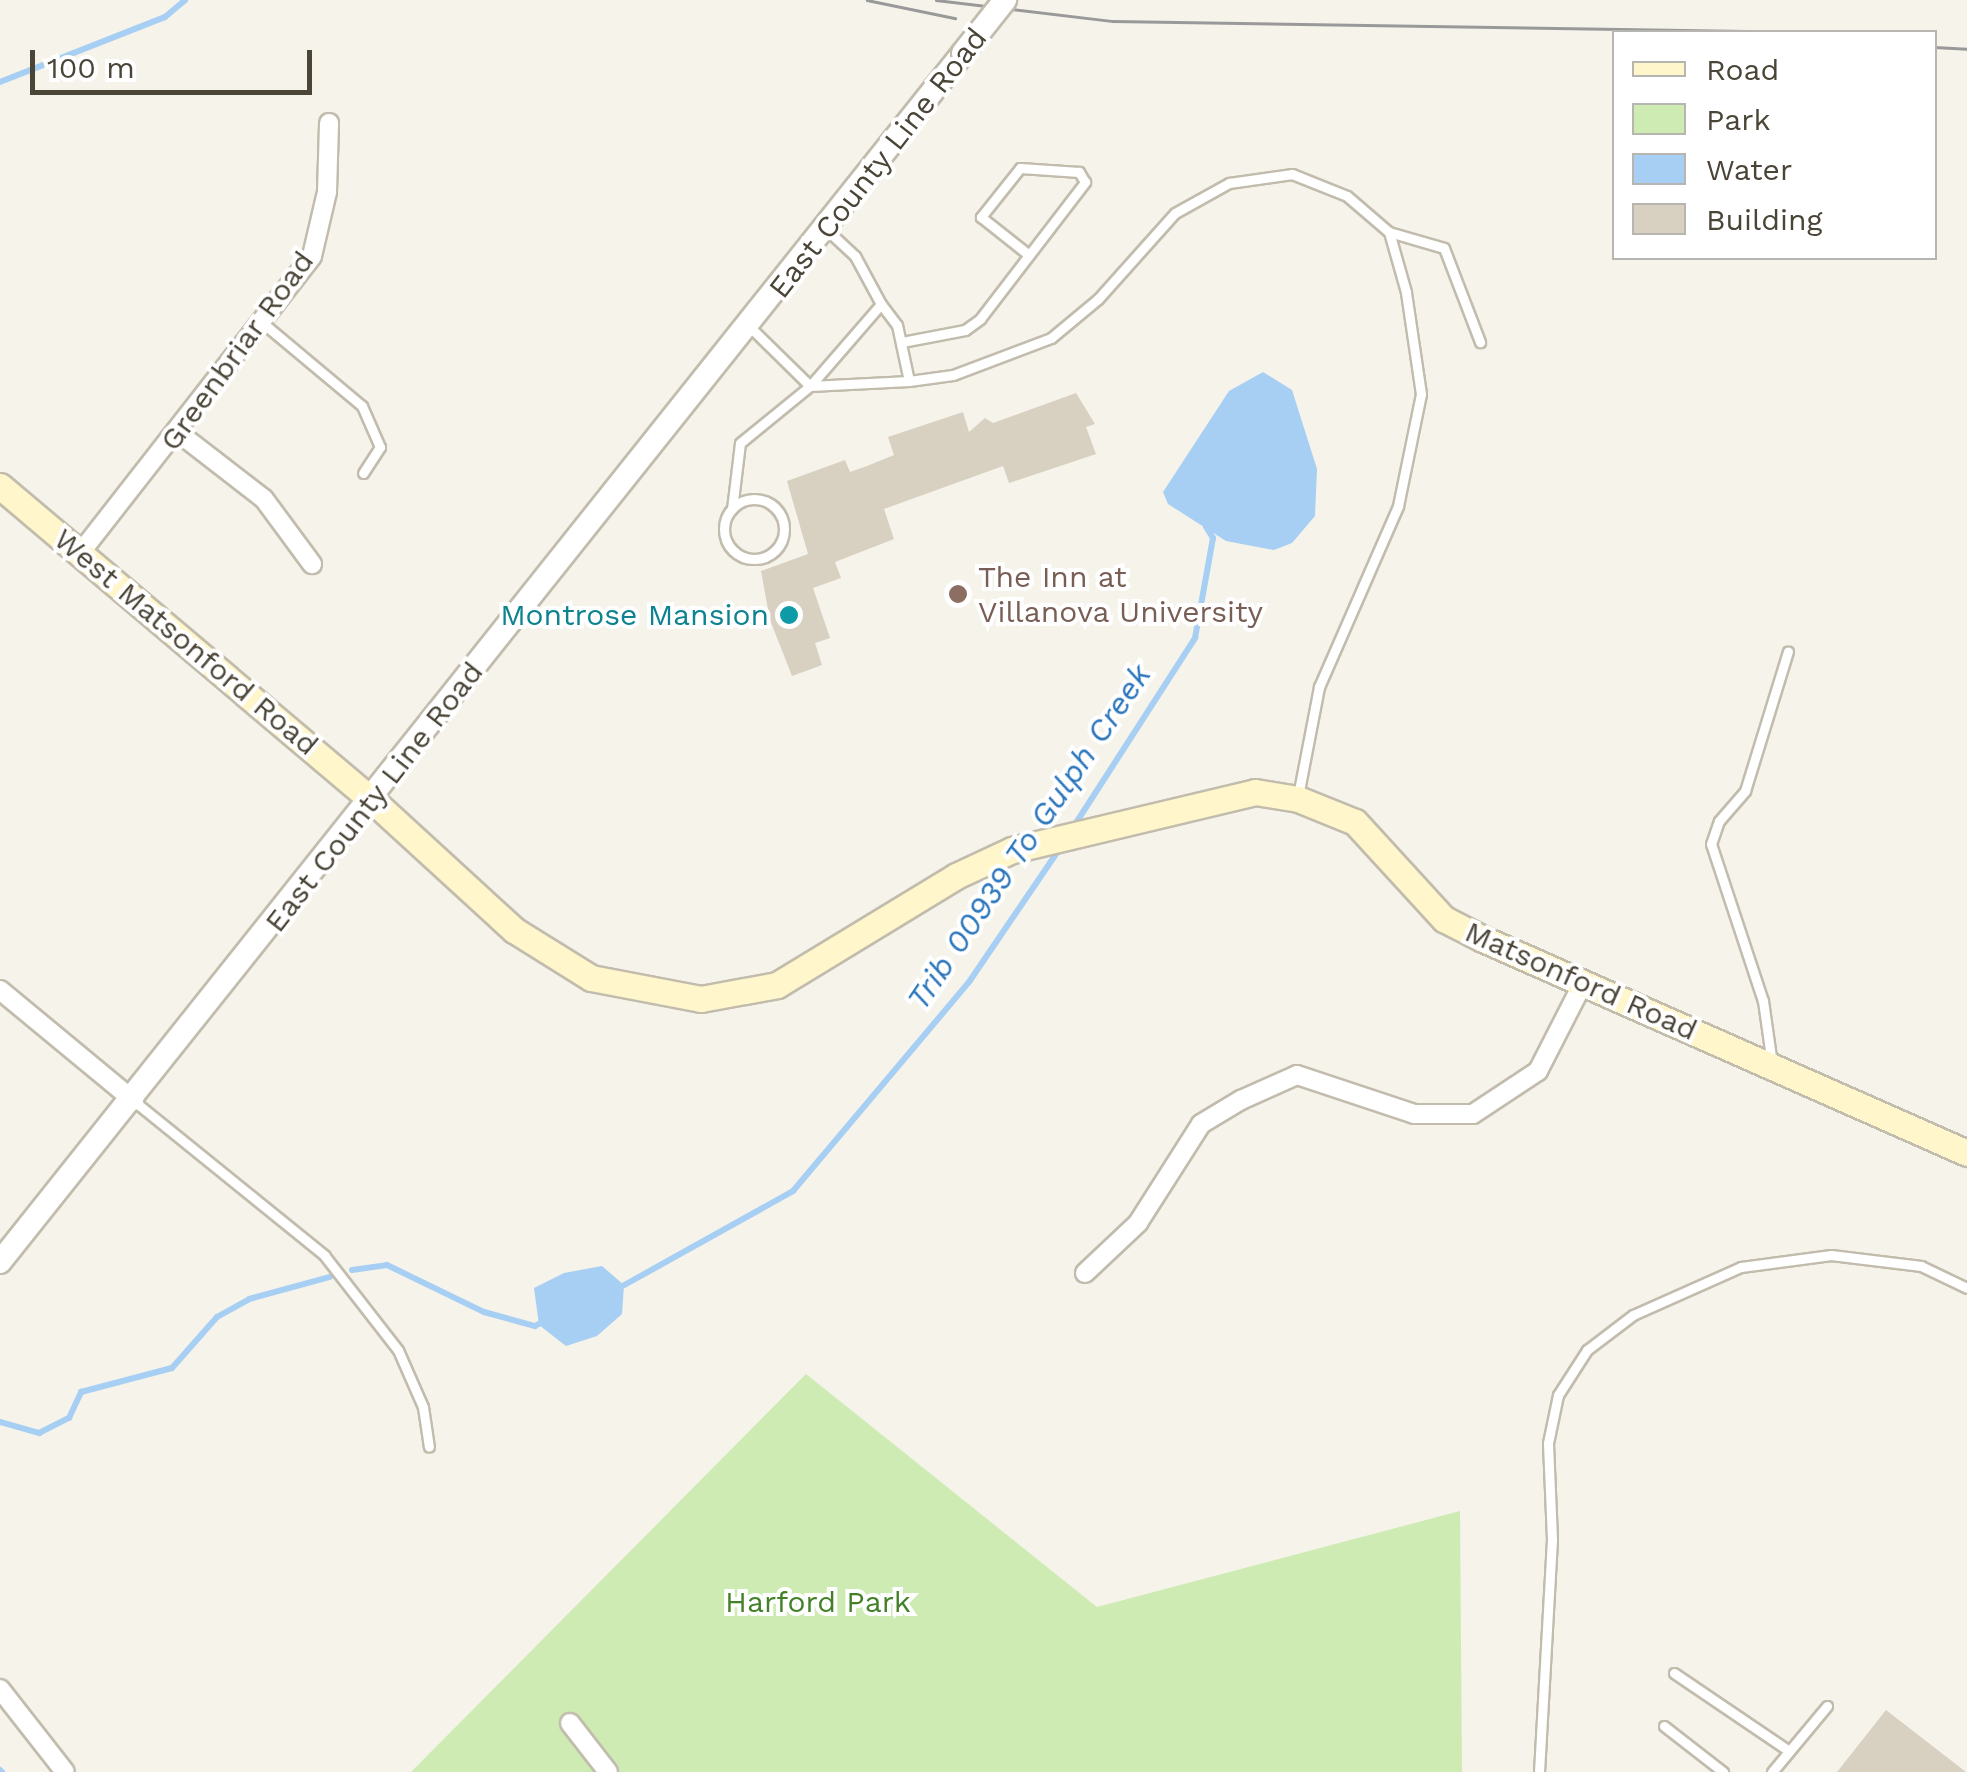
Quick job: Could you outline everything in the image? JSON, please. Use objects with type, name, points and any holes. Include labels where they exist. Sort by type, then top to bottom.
[{"type":"main road","name":"West Matsonford Road","points":[[0,486],[371,799]]},
{"type":"main road","name":"Matsonford Road","points":[[371,799],[514,930],[555,958],[624,988],[701,999],[777,985],[956,876],[1048,841],[1254,792],[1298,799],[1355,822],[1444,919],[1582,985],[1967,1153]]},
{"type":"street","name":"East County Line Road","points":[[0,1262],[134,1101],[1005,0]]},
{"type":"street","name":"Greenbriar Road","points":[[82,552],[180,434],[312,256],[326,192],[330,123]]},
{"type":"street","points":[[180,434],[264,499],[312,564]]},
{"type":"street","points":[[1084,1273],[1138,1223],[1202,1124],[1241,1100],[1297,1075],[1414,1114],[1473,1114],[1538,1071],[1582,985]]},
{"type":"street","points":[[0,990],[134,1101]]},
{"type":"street","points":[[0,1689],[64,1772]]},
{"type":"street","points":[[570,1723],[608,1772]]},
{"type":"lane","points":[[902,342],[965,330],[1029,255],[1086,182],[1078,172],[1020,168],[981,217],[1029,255]]},
{"type":"lane","points":[[750,327],[810,386],[908,381],[953,374],[1051,338],[1098,298],[1175,213],[1229,183],[1292,174],[1347,196],[1388,232],[1444,248],[1480,342]]},
{"type":"lane","points":[[826,228],[854,256],[902,342],[908,381]]},
{"type":"lane","points":[[1298,799],[1319,686],[1398,506],[1420,394],[1406,292],[1388,232]]},
{"type":"lane","points":[[732,509],[758,499],[775,507],[784,532],[777,550],[751,560],[734,552],[725,536],[740,442],[810,386],[881,304]]},
{"type":"lane","points":[[264,324],[362,406],[380,447],[363,472]]},
{"type":"lane","points":[[1772,1066],[1763,1001],[1712,844],[1720,820],[1745,791],[1788,651]]},
{"type":"lane","points":[[134,1101],[324,1254],[398,1350],[422,1407],[429,1446]]},
{"type":"lane","points":[[1539,1772],[1550,1592],[1548,1443],[1558,1395],[1587,1350],[1633,1315],[1741,1267],[1831,1255],[1921,1266],[1967,1288]]},
{"type":"lane","points":[[1674,1672],[1789,1751]]},
{"type":"lane","points":[[1772,1772],[1826,1706]]},
{"type":"lane","points":[[1664,1726],[1722,1772]]},
{"type":"green space","name":"Harford Park","points":[[806,1374],[1097,1607],[1460,1511],[1462,1772],[411,1772]]},
{"type":"water","points":[[1263,372],[1292,390],[1317,469],[1315,516],[1292,543],[1274,550],[1226,541],[1168,504],[1163,492],[1229,391]]},
{"type":"water","points":[[602,1266],[624,1285],[622,1314],[597,1336],[566,1346],[539,1325],[534,1288],[564,1273]]},
{"type":"building","points":[[1076,393],[1095,424],[1086,427],[1096,454],[1009,483],[1003,466],[884,509],[894,539],[835,562],[841,578],[813,588],[830,638],[815,643],[822,665],[792,676],[770,620],[761,571],[808,554],[787,481],[845,460],[850,472],[867,466],[894,455],[888,437],[963,412],[969,432],[985,418],[993,423]]},
{"type":"building","points":[[1886,1710],[1966,1772],[1837,1772]]},
{"type":"waterway","points":[[0,82],[165,17],[185,0]]},
{"type":"waterway","name":"Trib 00939 To Gulph Creek","points":[[1074,826],[1195,638],[1213,538],[1206,527]]},
{"type":"waterway","name":"Trib 00939 To Gulph Creek","points":[[619,1288],[793,1191],[969,982],[1062,845]]},
{"type":"waterway","name":"Trib 00939 To Gulph Creek","points":[[352,1270],[387,1265],[484,1312],[535,1326],[544,1321]]},
{"type":"waterway","name":"Trib 00939 To Gulph Creek","points":[[0,1422],[39,1433],[69,1418],[81,1392],[172,1368],[217,1317],[249,1299],[330,1277]]},
{"type":"tram line","points":[[867,0],[955,18]]},
{"type":"tram line","points":[[936,0],[1113,21],[1688,30]]},
{"type":"tram line","points":[[1937,47],[1967,49]]},
{"type":"place","name":"The Inn at Villanova University","points":[[958,594]]},
{"type":"place","name":"Montrose Mansion","points":[[789,615]]}]
